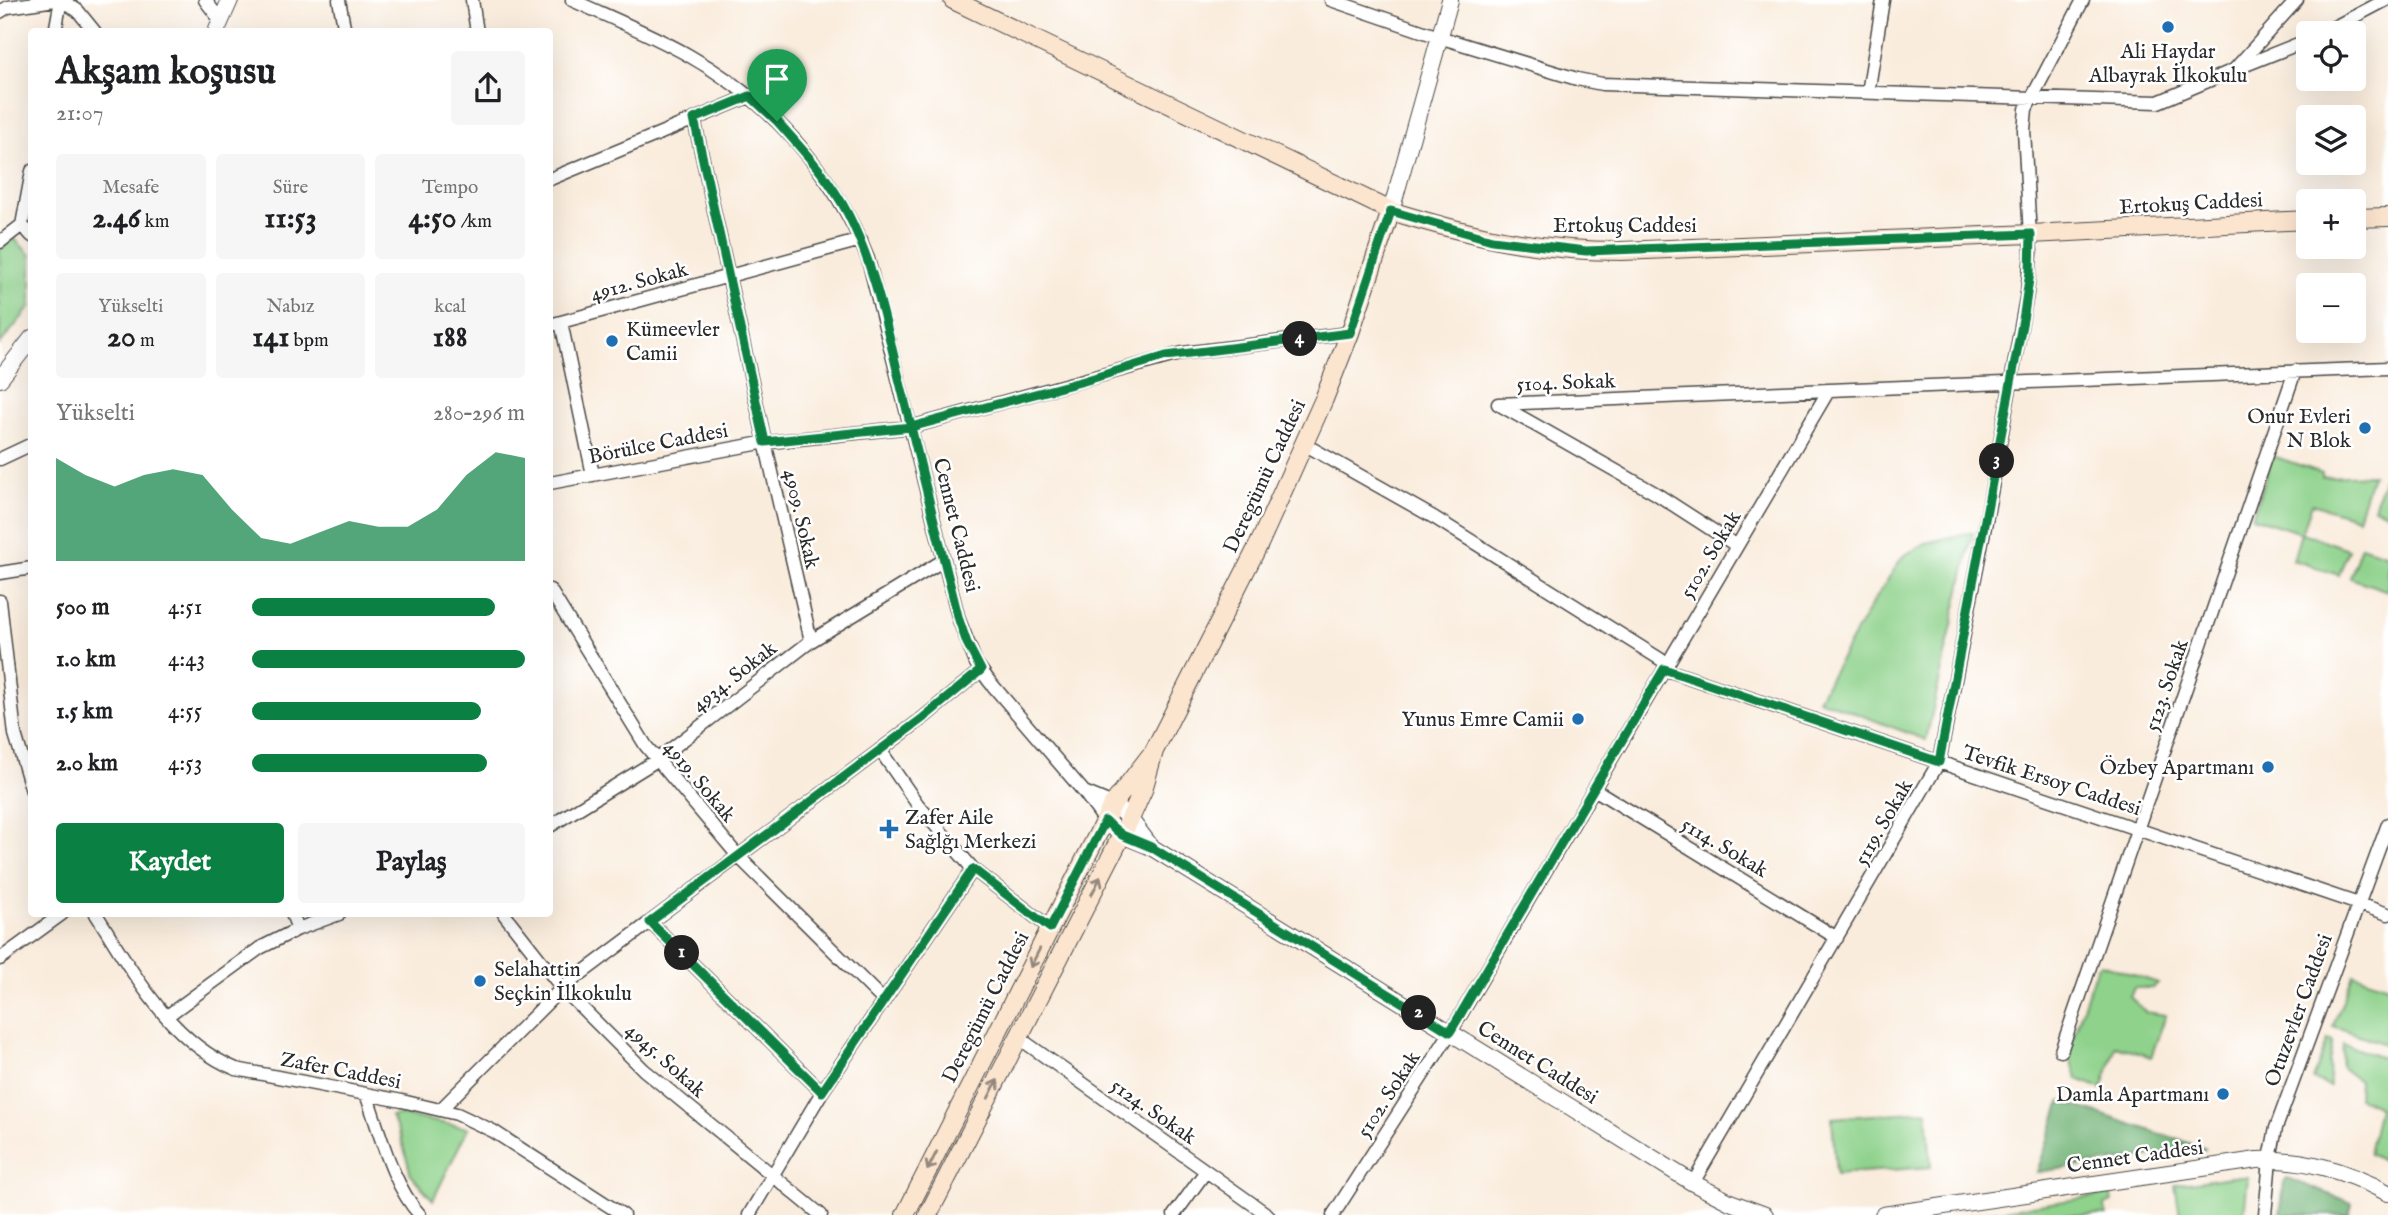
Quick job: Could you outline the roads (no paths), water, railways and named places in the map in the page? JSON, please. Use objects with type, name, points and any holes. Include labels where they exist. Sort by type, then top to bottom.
[{"type":"main road","name":"Ertokuş Caddesi","points":[[953,0],[1391,211],[1492,240],[1586,251],[2296,221]]},
{"type":"main road","name":"Deregümü Caddesi","points":[[928,1215],[1122,835],[1143,790],[1154,751],[1260,542],[1350,333],[1391,211]]},
{"type":"main road","points":[[2366,218],[2388,217]]},
{"type":"main road","name":"Deregümü Caddesi","points":[[905,1215],[1109,813],[1125,786],[1154,751]]},
{"type":"street","points":[[0,12],[8,7],[55,0]]},
{"type":"street","points":[[56,28],[62,0],[78,11],[92,28]]},
{"type":"street","points":[[205,0],[218,26]]},
{"type":"street","points":[[218,26],[230,0]]},
{"type":"street","points":[[340,0],[344,28]]},
{"type":"street","points":[[472,0],[476,28]]},
{"type":"street","name":"Cennet Caddesi","points":[[572,0],[685,53],[750,96],[777,121],[829,183],[861,240],[876,285],[967,643],[981,670],[1003,700],[1084,792],[1109,813],[1122,835],[1151,847],[1737,1210],[1765,1215]]},
{"type":"street","points":[[1331,0],[1439,37],[1577,79],[1602,84],[2158,102],[2296,45]]},
{"type":"street","points":[[1391,211],[1450,0]]},
{"type":"street","points":[[1868,93],[1883,0]]},
{"type":"street","name":"5119. Sokak","points":[[1693,1183],[1939,762],[2027,293],[2031,234],[2024,130],[2026,109],[2083,0]]},
{"type":"street","points":[[2234,69],[2297,0]]},
{"type":"street","points":[[2346,21],[2386,0]]},
{"type":"street","points":[[553,179],[750,96]]},
{"type":"street","name":"4909. Sokak","points":[[694,119],[811,641]]},
{"type":"street","points":[[0,242],[22,225],[28,193]]},
{"type":"street","points":[[22,225],[28,232]]},
{"type":"street","name":"4912. Sokak","points":[[555,323],[861,240]]},
{"type":"street","points":[[555,323],[593,475]]},
{"type":"street","name":"Börülce Caddesi","points":[[553,483],[765,442],[911,427],[1166,356],[1350,333]]},
{"type":"street","points":[[0,379],[28,343]]},
{"type":"street","points":[[1829,390],[2388,368]]},
{"type":"street","name":"5123. Sokak","points":[[2061,1051],[2295,371]]},
{"type":"street","name":"5102. Sokak","points":[[1333,1215],[1450,1032],[1829,390]]},
{"type":"street","name":"5104. Sokak","points":[[1737,546],[1655,493],[1498,404],[1829,390]]},
{"type":"street","name":"Tevfik Ersoy Caddesi","points":[[1304,444],[1436,518],[1666,666],[1939,762],[2388,914]]},
{"type":"street","points":[[0,459],[28,446]]},
{"type":"street","name":"4934. Sokak","points":[[553,824],[657,760],[811,641],[944,560]]},
{"type":"street","points":[[0,573],[28,569]]},
{"type":"street","name":"4919. Sokak","points":[[553,595],[633,728],[657,760],[738,856],[884,1001]]},
{"type":"street","points":[[0,601],[15,734],[28,778]]},
{"type":"street","points":[[441,1110],[562,988],[880,750],[981,670]]},
{"type":"street","points":[[880,750],[918,805],[973,869],[1050,928]]},
{"type":"street","name":"5114. Sokak","points":[[1594,789],[1837,938]]},
{"type":"street","name":"Cennet Caddesi","points":[[1109,813],[1130,818],[1151,847]]},
{"type":"street","name":"Otuzevler Caddesi","points":[[2265,1215],[2270,1159],[2282,1108],[2388,824]]},
{"type":"street","points":[[749,1215],[822,1092],[973,869]]},
{"type":"street","points":[[0,959],[58,917]]},
{"type":"street","name":"Zafer Caddesi","points":[[98,917],[182,1035],[216,1061],[236,1069],[441,1110],[485,1126],[623,1215]]},
{"type":"street","points":[[293,917],[298,929]]},
{"type":"street","points":[[167,1016],[261,948],[298,929],[331,917]]},
{"type":"street","name":"4945. Sokak","points":[[506,917],[562,988],[645,1070],[821,1215]]},
{"type":"street","points":[[650,922],[822,1092]]},
{"type":"street","name":"5124. Sokak","points":[[1018,1038],[1268,1215]]},
{"type":"street","points":[[366,1094],[398,1181],[410,1204],[420,1215]]},
{"type":"street","name":"Cennet Caddesi","points":[[1884,1215],[2270,1159],[2317,1164],[2388,1193]]},
{"type":"street","points":[[1174,1215],[1206,1171]]},
{"type":"place","name":"Ali Haydar Albayrak İlkokulu","points":[[2168,27]]},
{"type":"place","name":"Kümeevler Camii","points":[[612,341]]},
{"type":"place","name":"Onur Evleri N Blok","points":[[2365,428]]},
{"type":"place","name":"Yunus Emre Camii","points":[[1578,719]]},
{"type":"place","name":"Özbey Apartmanı","points":[[2268,767]]},
{"type":"place","name":"Zafer Aile Sağlğı Merkezi","points":[[889,829]]},
{"type":"place","name":"Selahattin Seçkin İlkokulu","points":[[480,981]]},
{"type":"place","name":"Damla Apartmanı","points":[[2223,1094]]}]
